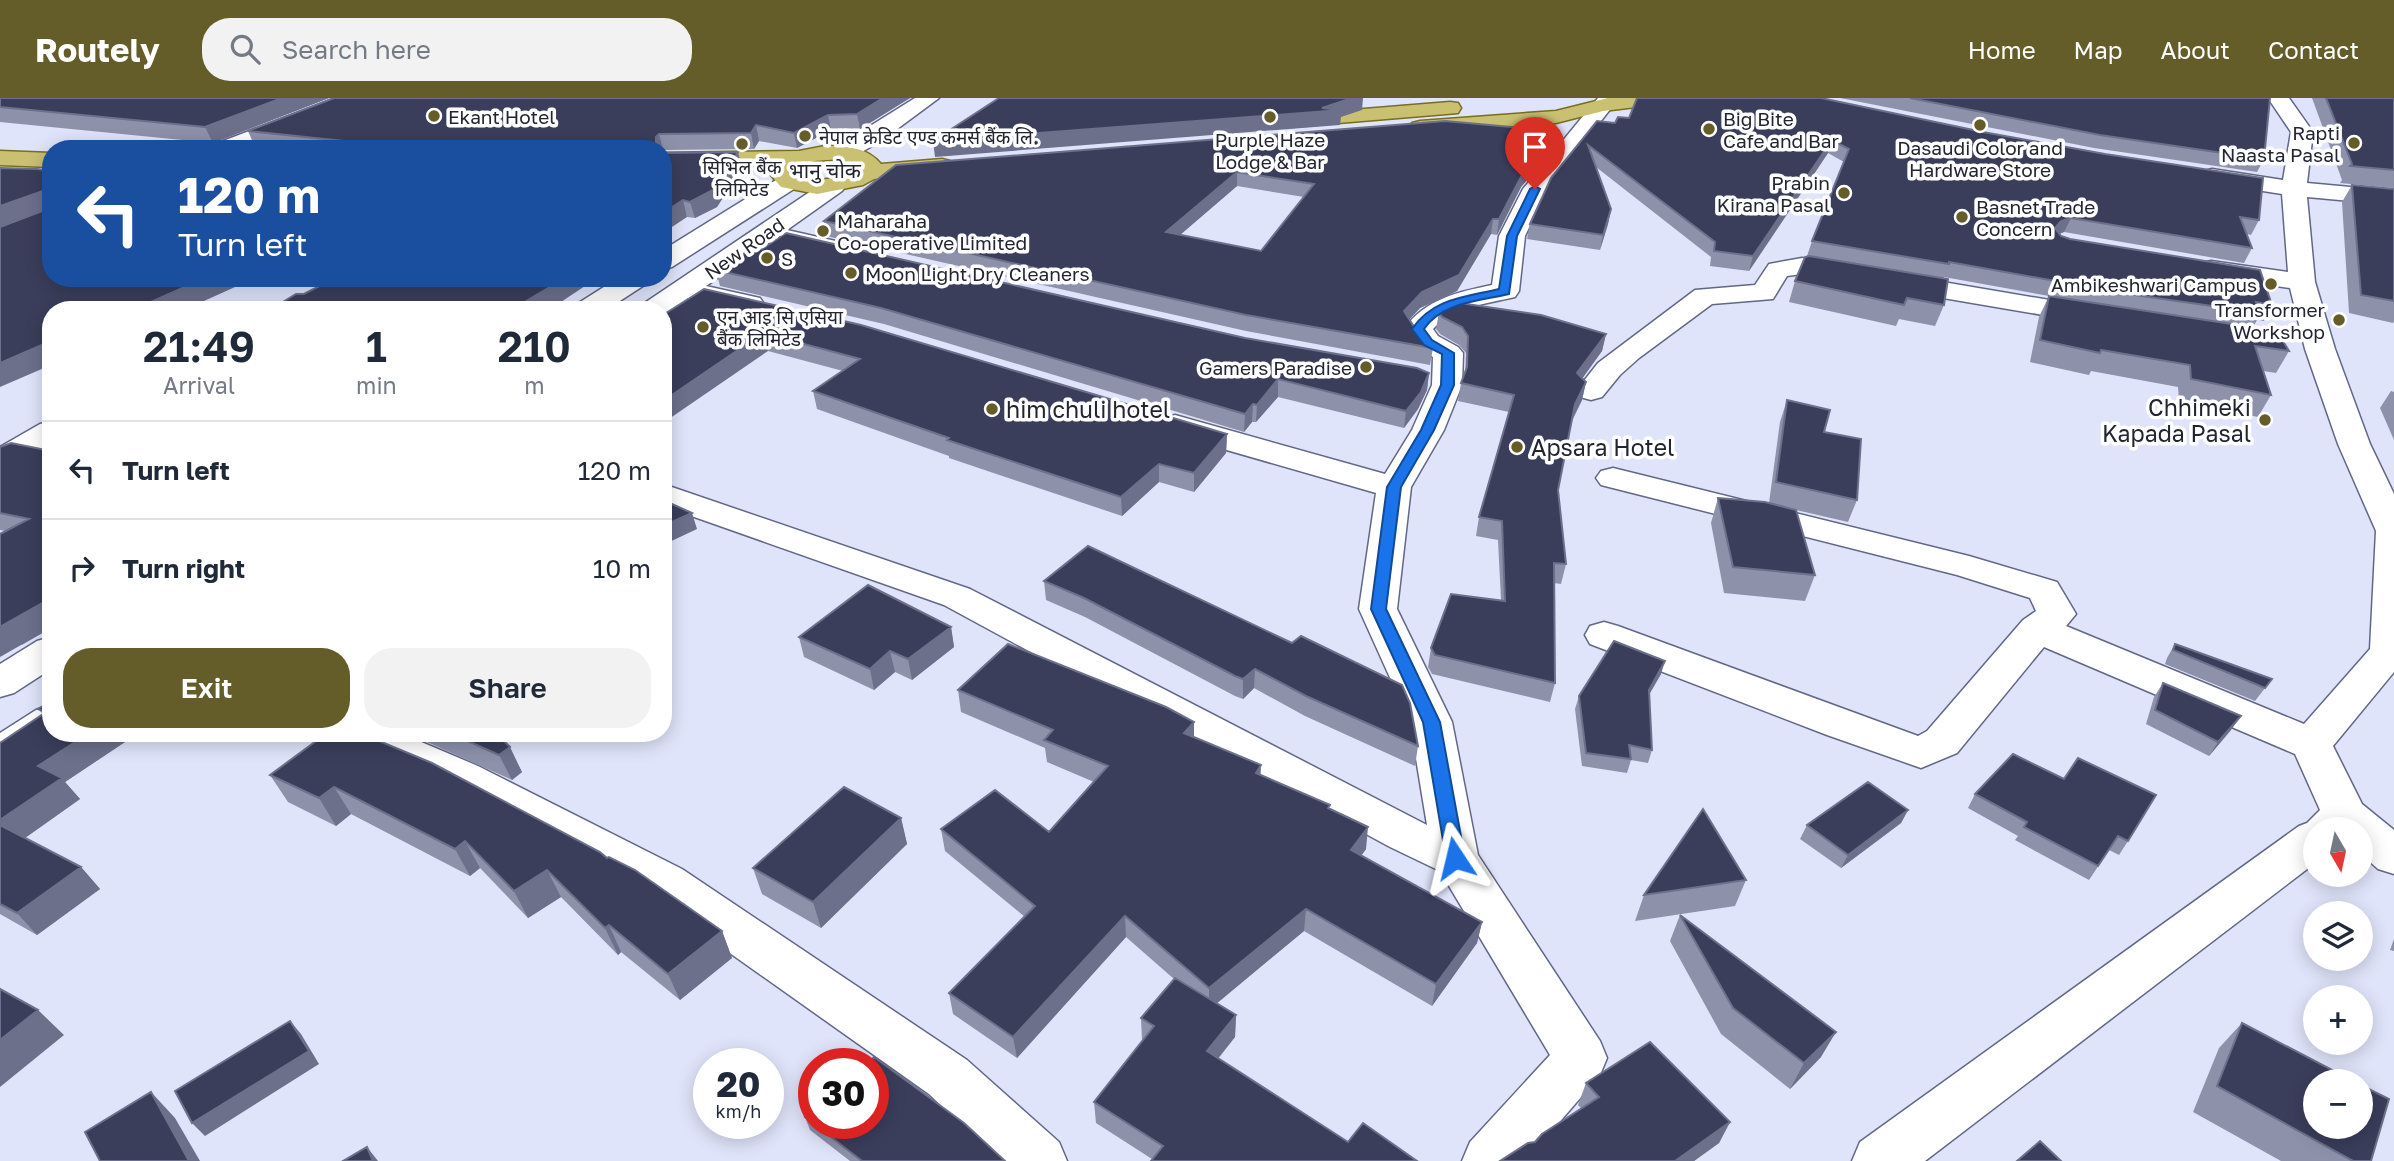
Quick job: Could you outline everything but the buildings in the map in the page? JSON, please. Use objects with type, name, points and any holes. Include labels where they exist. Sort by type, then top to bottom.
[{"type":"main road","points":[[1273,131],[1556,117],[1606,101],[1661,98]]},
{"type":"main road","points":[[672,160],[857,160],[962,156]]},
{"type":"main road","points":[[0,158],[42,160]]},
{"type":"main road","points":[[785,178],[783,168],[801,158]]},
{"type":"main road","points":[[672,175],[785,178],[801,186],[834,186],[855,180],[857,160]]},
{"type":"main road","points":[[0,174],[42,176]]},
{"type":"street","points":[[246,140],[355,98]]},
{"type":"street","points":[[857,160],[873,136],[929,98]]},
{"type":"street","points":[[2278,98],[2302,132],[2294,189],[2307,347],[2394,531],[2389,652],[2311,744]]},
{"type":"street","points":[[1490,1161],[1581,1058],[1455,858],[1431,722],[1378,609],[1394,487],[1428,430],[1436,380],[1448,353],[1428,342],[1418,329],[1426,318],[1440,307],[1505,291],[1512,236],[1535,189],[1606,101]]},
{"type":"street","points":[[2185,171],[2294,189],[2394,198]]},
{"type":"street","name":"New Road","points":[[672,255],[785,178]]},
{"type":"street","name":"New Road","points":[[666,301],[834,186]]},
{"type":"street","points":[[765,233],[860,254]]},
{"type":"street","points":[[2187,265],[2302,282]]},
{"type":"street","points":[[1591,391],[1609,369],[1629,352],[1705,296],[1763,293],[1778,270],[1802,266],[2120,320]]},
{"type":"street","points":[[601,301],[623,287]]},
{"type":"street","points":[[684,289],[782,311]]},
{"type":"street","points":[[1149,417],[1394,487]]},
{"type":"street","points":[[0,460],[42,436]]},
{"type":"street","points":[[1604,635],[1920,753],[1942,743],[2037,629],[2057,614],[2044,590],[1969,567],[1883,548],[1613,478]]},
{"type":"street","points":[[672,497],[957,597],[1406,835],[1455,858]]},
{"type":"street","points":[[2037,629],[2311,744]]},
{"type":"street","points":[[0,683],[42,656]]},
{"type":"street","points":[[0,753],[42,725]]},
{"type":"street","points":[[380,742],[463,777],[665,882],[948,1077],[1040,1161]]},
{"type":"street","points":[[2311,744],[2327,817]]},
{"type":"street","points":[[1880,1161],[2303,847]]},
{"type":"street","points":[[2373,847],[2394,856]]},
{"type":"place","name":"Ekant Hotel","points":[[434,116]]},
{"type":"place","name":"Purple Haze Lodge & Bar","points":[[1270,117]]},
{"type":"place","name":"Dasaudi Color and Hardware Store","points":[[1980,125]]},
{"type":"place","name":"Big Bite Cafe and Bar","points":[[1709,129]]},
{"type":"place","name":"नेपाल क्रेडिट एण्ड कमर्स बैंक लि.","points":[[805,136]]},
{"type":"place","name":"Rapti Naasta Pasal","points":[[2354,143]]},
{"type":"place","name":"सिभिल बैंक लिमिटेड","points":[[742,144]]},
{"type":"place","name":"Prabin Kirana Pasal","points":[[1844,193]]},
{"type":"place","name":"Basnet Trade Concern","points":[[1962,217]]},
{"type":"place","name":"Maharaha Co-operative Limited","points":[[823,231]]},
{"type":"place","name":"S","points":[[767,258]]},
{"type":"place","name":"Moon Light Dry Cleaners","points":[[851,273]]},
{"type":"place","name":"Ambikeshwari Campus","points":[[2271,284]]},
{"type":"place","name":"Transformer Workshop","points":[[2339,320]]},
{"type":"place","name":"एन आइ सि एसिया बैंक लिमिटेड","points":[[703,327]]},
{"type":"place","name":"Gamers Paradise","points":[[1366,367]]},
{"type":"place","name":"him chuli hotel","points":[[992,409]]},
{"type":"place","name":"Chhimeki Kapada Pasal","points":[[2265,420]]},
{"type":"place","name":"Apsara Hotel","points":[[1517,447]]},
{"type":"district","name":"भानु चोक","points":[[825,170]]},
{"type":"route","points":[[1455,858],[1431,722],[1378,609],[1394,487],[1428,430],[1447,385],[1448,353],[1428,342],[1418,329],[1426,318],[1440,307],[1505,291],[1512,236],[1535,189]]}]
